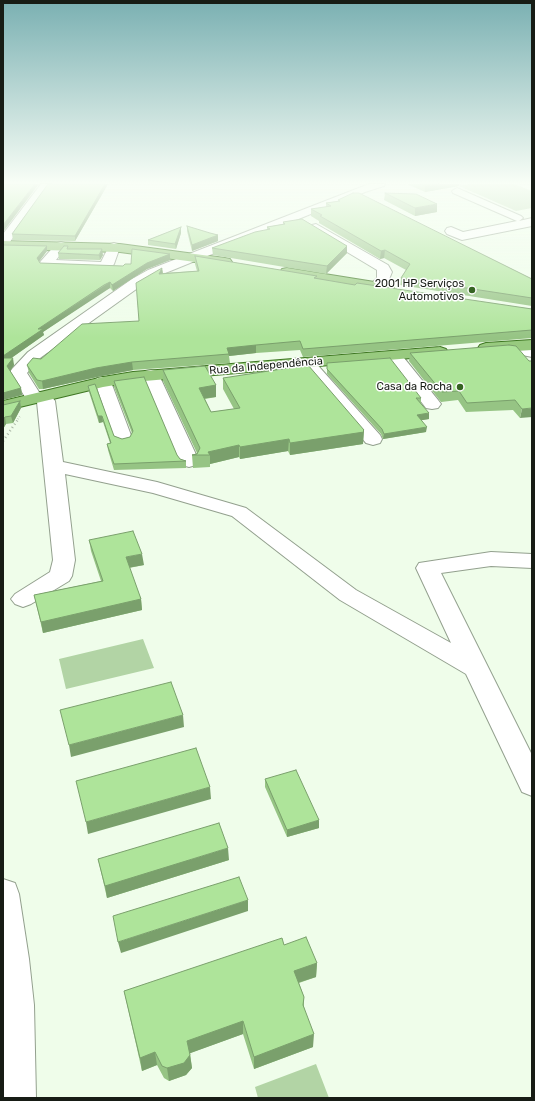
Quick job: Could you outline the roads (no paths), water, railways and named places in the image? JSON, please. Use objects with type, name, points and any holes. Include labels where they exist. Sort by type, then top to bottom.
[{"type":"main road","points":[[3,244],[114,247],[241,264]]},
{"type":"main road","points":[[271,269],[399,290]]},
{"type":"main road","name":"Rua da Independência","points":[[7,405],[103,382],[151,375],[532,345]]},
{"type":"street","points":[[3,244],[9,235]]},
{"type":"street","points":[[23,599],[61,576],[64,560],[46,401],[38,397],[10,374],[137,282],[153,273],[248,235]]},
{"type":"street","points":[[328,235],[383,268],[385,272],[383,279],[376,286]]},
{"type":"street","points":[[441,235],[468,249]]},
{"type":"street","points":[[61,246],[46,264],[105,266],[114,247]]},
{"type":"street","points":[[504,347],[532,352]]},
{"type":"street","points":[[394,356],[432,404]]},
{"type":"street","points":[[307,363],[373,438]]},
{"type":"street","points":[[151,375],[189,461]]},
{"type":"street","points":[[103,382],[123,438]]},
{"type":"street","points":[[54,466],[157,488],[239,512],[348,595],[475,668]]},
{"type":"street","points":[[532,561],[491,559],[427,568],[475,668],[523,748],[532,784]]},
{"type":"street","points":[[3,894],[12,959],[16,1005],[16,1098]]},
{"type":"place","name":"2001 HP Serviços Automotivos","points":[[472,290]]},
{"type":"place","name":"Casa da Rocha","points":[[460,387]]}]
